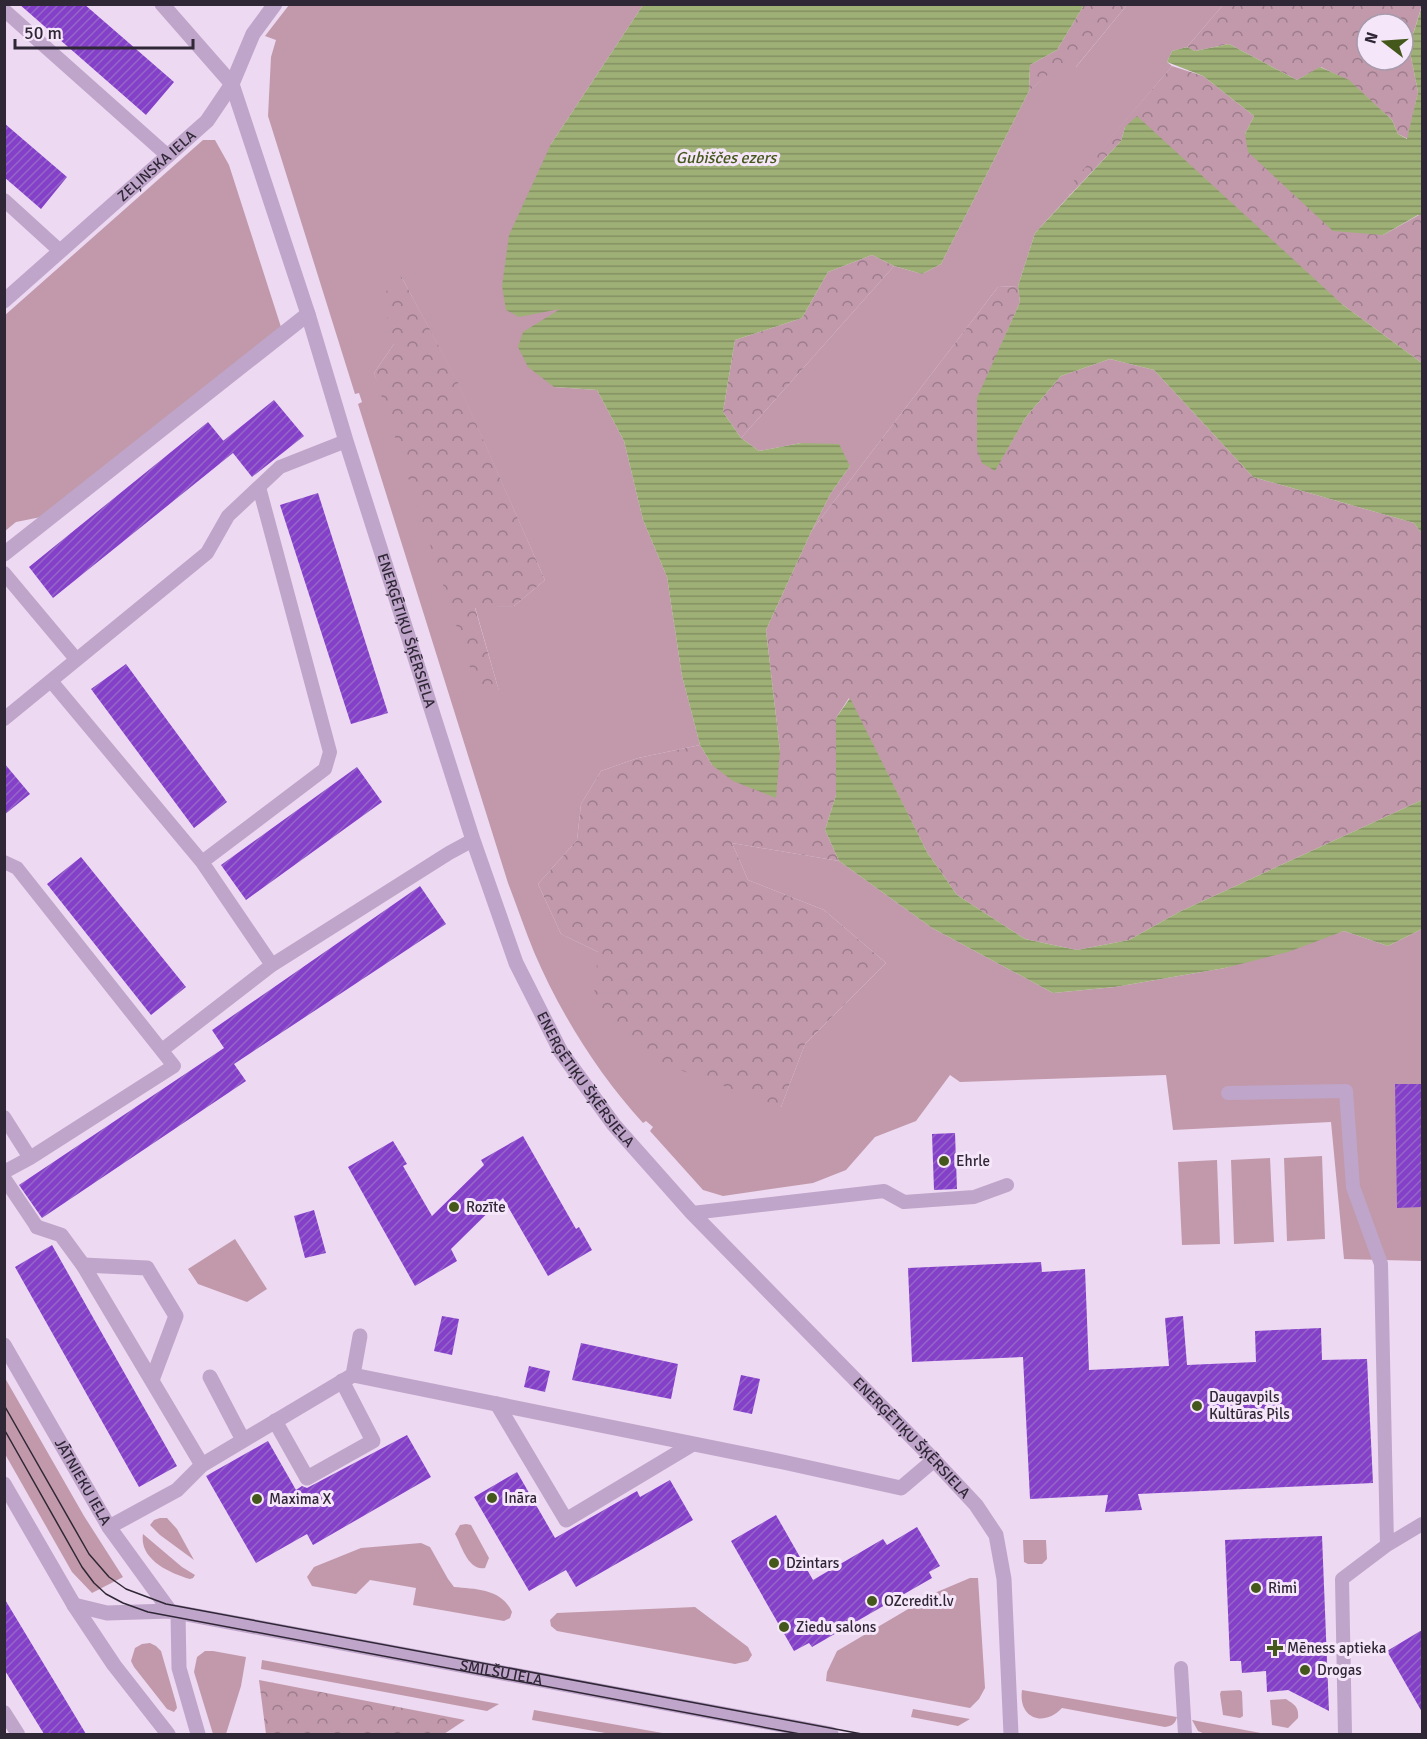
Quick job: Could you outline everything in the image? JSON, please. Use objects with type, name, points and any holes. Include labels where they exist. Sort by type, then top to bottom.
[{"type":"street","points":[[162,4],[232,84]]},
{"type":"street","name":"ZEĻINSKA IELA","points":[[4,301],[207,121],[232,84],[253,34],[275,4]]},
{"type":"street","name":"ENERĢĒTIĶU ŠĶĒRSIELA","points":[[232,84],[308,314],[473,840],[516,963],[561,1052],[614,1125],[692,1213],[976,1505],[996,1535],[1004,1579],[1011,1734]]},
{"type":"street","points":[[4,554],[308,314]]},
{"type":"street","points":[[37,1227],[62,1235],[83,1265],[202,1465]]},
{"type":"street","points":[[83,1265],[147,1268],[176,1316],[152,1380]]},
{"type":"street","points":[[275,1421],[307,1478],[373,1441],[348,1378],[360,1336]]},
{"type":"street","name":"JĀTNIEKU IELA","points":[[4,1345],[109,1527],[174,1612]]},
{"type":"street","points":[[210,1377],[243,1440]]},
{"type":"street","points":[[109,1527],[177,1491],[202,1465],[348,1378],[497,1404],[901,1488],[934,1460]]},
{"type":"street","points":[[497,1404],[566,1520],[691,1445]]},
{"type":"street","points":[[4,1484],[74,1605],[114,1665],[168,1734]]},
{"type":"street","name":"SMILŠU IELA","points":[[74,1605],[107,1613],[174,1612],[831,1734]]},
{"type":"street","points":[[174,1612],[179,1668],[198,1734]]},
{"type":"lane","points":[[4,10],[168,156]]},
{"type":"lane","points":[[4,200],[60,251]]},
{"type":"lane","points":[[4,719],[207,553],[228,516],[280,467],[346,441]]},
{"type":"lane","points":[[202,862],[325,769],[330,752],[259,487]]},
{"type":"lane","points":[[4,573],[76,659]]},
{"type":"lane","points":[[51,681],[202,862],[272,965]]},
{"type":"lane","points":[[162,1050],[272,965],[473,840]]},
{"type":"lane","points":[[4,862],[17,868],[174,1066],[30,1158],[4,1172]]},
{"type":"lane","points":[[1228,1093],[1346,1091],[1353,1187],[1381,1264],[1387,1545]]},
{"type":"lane","points":[[4,1117],[30,1158]]},
{"type":"lane","points":[[4,1178],[37,1227]]},
{"type":"lane","points":[[692,1213],[884,1191],[904,1202],[974,1197],[1007,1185]]},
{"type":"lane","points":[[1345,1734],[1341,1579],[1387,1545],[1422,1524]]},
{"type":"lane","points":[[1181,1668],[1185,1734]]},
{"type":"lane","points":[[4,1712],[18,1734]]},
{"type":"green space","points":[[289,5],[643,5],[551,144],[562,309],[554,387],[597,390],[624,441],[643,520],[667,577],[682,676],[700,745],[638,758],[601,771],[581,804],[577,840],[538,884],[561,934],[598,952],[781,1107],[805,1044],[886,963],[824,910],[748,880],[732,843],[839,861],[932,928],[1053,993],[1115,987],[1225,968],[1344,931],[1388,946],[1422,929],[1422,1261],[1344,1259],[1331,1122],[1173,1130],[1166,1075],[960,1082],[950,1075],[916,1121],[875,1137],[846,1170],[813,1183],[723,1196],[703,1190],[650,1131],[653,1127],[646,1121],[643,1123],[596,1064],[556,998],[527,935],[508,883],[358,404],[362,402],[359,393],[355,394],[268,116],[271,57],[276,40],[265,36]],"holes":[[[401,276],[456,379],[545,580],[514,606],[475,607],[499,691],[374,373],[394,344]]]},
{"type":"green space","points":[[1084,5],[1127,5],[1075,68],[1058,66],[1029,91],[1030,65],[1057,50]]},
{"type":"green space","points":[[1127,5],[1223,5],[1187,47],[1172,51],[1167,62],[1172,66],[1066,191],[1070,195],[1035,233],[1018,286],[998,287],[812,530],[831,493],[850,466],[801,443],[759,451],[741,438],[894,266],[922,274],[941,264],[1029,91],[1058,65],[1076,67]]},
{"type":"green space","points":[[1223,5],[1422,5],[1415,28],[1415,12],[1355,12],[1355,72],[1414,72],[1418,92],[1408,139],[1398,134],[1392,120],[1349,81],[1321,67],[1297,80],[1229,44],[1195,51],[1187,47]]},
{"type":"green space","points":[[1172,66],[1203,76],[1254,116],[1245,134],[1383,235],[1422,215],[1422,363],[1343,305],[1125,127],[1121,141],[1070,195],[1065,191]]},
{"type":"green space","points":[[203,140],[215,140],[229,165],[281,327],[41,517],[16,522],[5,531],[4,316]]},
{"type":"green space","points":[[872,255],[894,266],[741,438],[723,412],[735,340],[802,318],[828,272]]},
{"type":"green space","points":[[401,276],[456,378],[545,580],[514,606],[475,608],[499,691],[482,704],[374,373],[394,344],[382,296]]},
{"type":"green space","points":[[1018,286],[1020,302],[1002,343],[995,470],[1026,417],[1061,376],[1110,359],[1154,370],[1253,477],[1414,523],[1422,534],[1422,800],[1179,912],[1129,940],[1077,950],[1025,939],[957,895],[927,852],[849,698],[836,718],[836,795],[825,830],[839,861],[732,843],[748,880],[824,910],[886,963],[805,1044],[781,1107],[653,1060],[593,1007],[598,952],[561,934],[538,884],[577,840],[581,804],[601,771],[638,758],[700,745],[712,765],[780,751],[766,630],[812,530],[998,287]]},
{"type":"green space","points":[[1322,1156],[1325,1239],[1287,1241],[1284,1158]]},
{"type":"green space","points":[[1270,1158],[1274,1242],[1234,1244],[1231,1160]]},
{"type":"green space","points":[[1217,1160],[1220,1244],[1182,1245],[1178,1162]]},
{"type":"green space","points":[[235,1239],[267,1289],[247,1302],[198,1284],[188,1269]]},
{"type":"green space","points":[[5,1378],[84,1516],[123,1577],[92,1593],[72,1572],[5,1454]]},
{"type":"green space","points":[[167,1518],[177,1529],[194,1560],[150,1525],[154,1520]]},
{"type":"green space","points":[[460,1525],[471,1525],[489,1558],[485,1568],[474,1566],[470,1562],[455,1534]]},
{"type":"green space","points":[[143,1534],[195,1575],[193,1578],[173,1573],[157,1564],[146,1551]]},
{"type":"green space","points":[[1023,1540],[1046,1540],[1047,1559],[1042,1564],[1024,1562]]},
{"type":"green space","points":[[421,1543],[430,1547],[454,1587],[479,1590],[495,1595],[508,1604],[512,1612],[510,1618],[504,1621],[413,1605],[416,1588],[370,1580],[356,1594],[312,1586],[307,1577],[314,1567],[361,1548]]},
{"type":"green space","points":[[970,1578],[978,1578],[985,1688],[970,1708],[826,1681],[827,1672],[837,1651],[937,1592]]},
{"type":"green space","points":[[695,1607],[748,1647],[752,1655],[748,1661],[735,1664],[557,1631],[551,1626],[550,1620],[557,1613]]},
{"type":"green space","points":[[150,1643],[161,1651],[176,1703],[177,1708],[174,1712],[167,1709],[131,1661],[135,1648]]},
{"type":"green space","points":[[205,1651],[246,1657],[241,1686],[226,1734],[213,1734],[194,1672],[197,1657]]},
{"type":"green space","points":[[262,1660],[499,1704],[487,1711],[261,1669]]},
{"type":"green space","points":[[259,1680],[465,1720],[444,1734],[266,1734]]},
{"type":"green space","points":[[1022,1690],[1177,1717],[1173,1724],[1165,1727],[1062,1708],[1047,1718],[1033,1717],[1024,1707]]},
{"type":"green space","points":[[1240,1690],[1243,1716],[1240,1718],[1223,1715],[1221,1691]]},
{"type":"green space","points":[[1286,1699],[1296,1707],[1298,1718],[1288,1728],[1272,1725],[1270,1700]]},
{"type":"green space","points":[[913,1709],[970,1719],[958,1726],[911,1717]]},
{"type":"green space","points":[[534,1710],[668,1734],[611,1734],[532,1720]]},
{"type":"green space","points":[[1192,1720],[1266,1734],[1205,1734],[1198,1731]]},
{"type":"water","name":"Gubiščes ezers","points":[[643,5],[1084,5],[1057,50],[1030,65],[1029,91],[941,264],[922,274],[894,266],[872,255],[828,272],[802,318],[735,340],[723,412],[741,438],[759,451],[801,443],[839,444],[850,466],[831,493],[812,530],[766,630],[780,751],[776,798],[733,781],[712,765],[700,745],[682,676],[667,577],[643,520],[624,441],[597,390],[554,387],[528,367],[518,347],[523,332],[560,309],[519,317],[506,310],[502,286],[509,235],[551,144]]},
{"type":"water","points":[[1422,6],[1422,215],[1418,215],[1383,235],[1333,231],[1248,152],[1245,134],[1254,116],[1203,76],[1167,62],[1172,51],[1187,47],[1195,51],[1229,44],[1297,80],[1320,67],[1349,80],[1392,120],[1398,134],[1407,139],[1418,92],[1414,72],[1415,28]]},
{"type":"water","points":[[1137,116],[1343,305],[1422,363],[1422,534],[1414,523],[1253,477],[1154,370],[1110,359],[1061,376],[1026,417],[995,471],[982,463],[977,449],[977,398],[1020,302],[1018,286],[1035,233],[1121,141],[1125,127]]},
{"type":"water","points":[[850,698],[927,852],[957,895],[1025,939],[1077,950],[1129,940],[1179,912],[1422,800],[1422,929],[1388,946],[1344,931],[1288,952],[1225,968],[1115,987],[1053,993],[932,928],[839,861],[825,830],[836,795],[836,718]]},
{"type":"building","points":[[19,4],[84,4],[174,82],[146,115]]},
{"type":"building","points":[[4,123],[67,177],[41,209],[4,177]]},
{"type":"building","points":[[274,400],[304,436],[252,477],[233,453],[53,598],[29,567],[208,422],[223,441]]},
{"type":"building","points":[[318,493],[388,713],[351,724],[280,505]]},
{"type":"building","points":[[126,664],[227,802],[194,828],[91,689]]},
{"type":"building","points":[[4,763],[30,794],[4,815]]},
{"type":"building","points":[[357,767],[382,802],[246,900],[221,865]]},
{"type":"building","points":[[81,857],[186,987],[151,1015],[47,884]]},
{"type":"building","points":[[420,886],[446,924],[234,1064],[246,1081],[42,1218],[19,1185],[224,1048],[212,1030]]},
{"type":"building","points":[[1395,1084],[1422,1084],[1422,1207],[1397,1208]]},
{"type":"building","name":"Ehrle","points":[[955,1133],[957,1189],[934,1190],[932,1134]]},
{"type":"building","points":[[523,1136],[576,1229],[579,1227],[592,1250],[548,1276],[503,1198],[451,1249],[457,1261],[415,1286],[348,1167],[393,1141],[407,1164],[403,1166],[432,1216],[484,1165],[481,1160]]},
{"type":"building","points":[[314,1210],[326,1253],[305,1258],[294,1216]]},
{"type":"building","points":[[52,1245],[177,1466],[139,1487],[15,1267]]},
{"type":"building","name":"Daugavpils Kultūras Pils","points":[[1041,1262],[1042,1272],[1085,1269],[1089,1370],[1169,1366],[1165,1318],[1183,1316],[1187,1365],[1256,1362],[1255,1331],[1321,1328],[1322,1360],[1367,1359],[1373,1483],[1138,1494],[1142,1510],[1105,1512],[1108,1495],[1030,1499],[1023,1357],[912,1362],[908,1268]]},
{"type":"building","points":[[442,1316],[459,1319],[452,1355],[434,1351]]},
{"type":"building","points":[[581,1343],[678,1364],[671,1399],[572,1380]]},
{"type":"building","points":[[529,1366],[550,1371],[545,1392],[524,1387]]},
{"type":"building","points":[[741,1375],[760,1379],[752,1414],[733,1410]]},
{"type":"building","points":[[407,1435],[431,1477],[313,1545],[307,1534],[256,1563],[206,1476],[268,1441],[296,1490],[302,1486],[307,1488]]},
{"type":"building","points":[[517,1472],[555,1538],[637,1491],[640,1497],[670,1480],[693,1520],[576,1587],[566,1570],[529,1591],[474,1497]]},
{"type":"building","points":[[776,1515],[813,1580],[883,1539],[887,1545],[917,1527],[940,1566],[929,1572],[932,1578],[812,1647],[809,1643],[794,1651],[731,1541]]},
{"type":"building","points":[[1322,1536],[1329,1711],[1288,1690],[1267,1692],[1266,1671],[1242,1673],[1241,1661],[1230,1661],[1225,1540]]},
{"type":"building","points":[[4,1598],[86,1734],[44,1734],[4,1669]]},
{"type":"building","points":[[1422,1630],[1422,1712],[1387,1651]]},
{"type":"tram line","points":[[4,1405],[89,1554],[109,1577],[126,1589],[166,1604],[862,1734]]},
{"type":"tram line","points":[[4,1429],[82,1567],[106,1594],[123,1603],[148,1612],[800,1734]]},
{"type":"place","name":"Ehrle","points":[[944,1161]]},
{"type":"place","name":"Rozīte","points":[[454,1207]]},
{"type":"place","name":"Daugavpils Kultūras Pils","points":[[1197,1406]]},
{"type":"place","name":"Ināra","points":[[492,1498]]},
{"type":"place","name":"Maxima X","points":[[257,1499]]},
{"type":"place","name":"Dzintars","points":[[774,1563]]},
{"type":"place","name":"Rimi","points":[[1256,1588]]},
{"type":"place","name":"OZcredit.lv","points":[[872,1601]]},
{"type":"place","name":"Ziedu salons","points":[[784,1627]]},
{"type":"place","name":"Mēness aptieka","points":[[1275,1648]]},
{"type":"place","name":"Drogas","points":[[1305,1670]]}]
